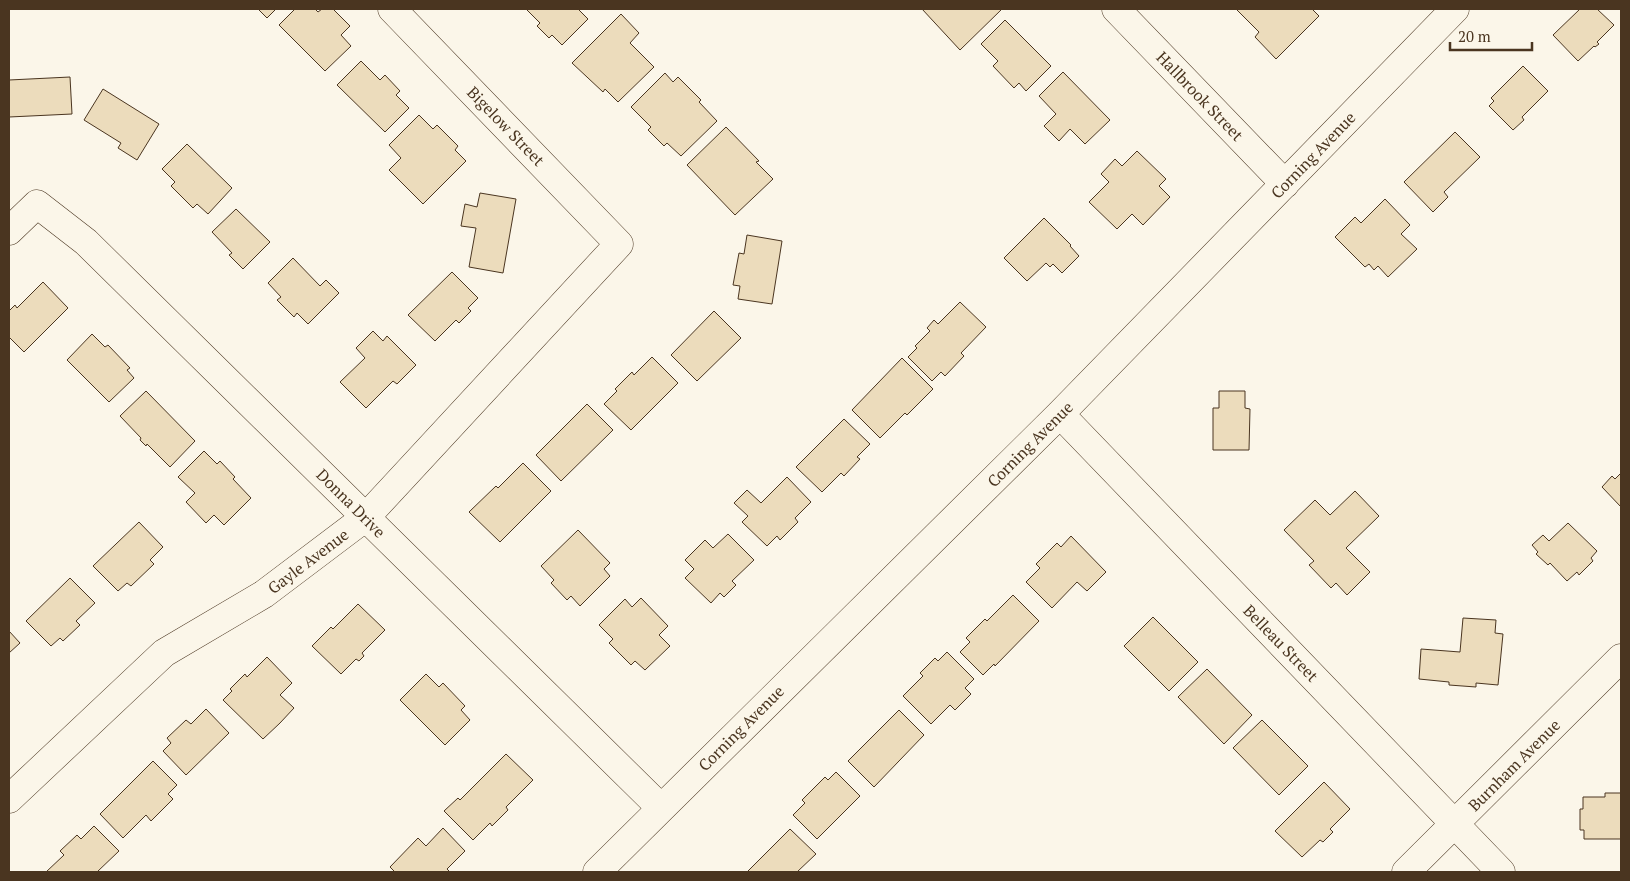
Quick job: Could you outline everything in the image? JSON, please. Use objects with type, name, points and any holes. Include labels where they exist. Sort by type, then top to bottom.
[{"type":"street","name":"Bigelow Street","points":[[392,9],[619,244]]},
{"type":"street","name":"Hallbrook Street","points":[[1116,9],[1285,184]]},
{"type":"street","name":"Corning Avenue","points":[[597,872],[1060,414],[1455,9]]},
{"type":"street","name":"Donna Drive","points":[[9,231],[37,204],[86,242],[661,808]]},
{"type":"street","name":"Gayle Avenue","points":[[9,799],[164,653],[264,594],[366,517],[619,244]]},
{"type":"street","name":"Belleau Street","points":[[1060,414],[1501,872]]},
{"type":"street","name":"Burnham Avenue","points":[[1406,872],[1621,658]]},
{"type":"building","points":[[258,9],[276,9],[267,18]]},
{"type":"building","points":[[295,9],[315,9],[318,12],[322,9],[333,9],[350,26],[341,35],[351,46],[325,71],[279,25]]},
{"type":"building","points":[[526,9],[578,9],[588,19],[562,45],[552,35],[549,38],[537,26],[540,23]]},
{"type":"building","points":[[922,9],[1002,9],[960,50]]},
{"type":"building","points":[[1236,9],[1312,9],[1319,16],[1276,59],[1255,37],[1259,32]]},
{"type":"building","points":[[1580,9],[1597,9],[1614,25],[1597,42],[1599,44],[1594,46],[1578,61],[1553,35]]},
{"type":"building","points":[[621,14],[639,33],[630,43],[654,67],[618,102],[605,89],[603,92],[572,63]]},
{"type":"building","points":[[1005,20],[1051,66],[1026,91],[1019,83],[1014,88],[993,66],[998,61],[981,44]]},
{"type":"building","points":[[361,61],[380,80],[385,75],[400,91],[396,95],[409,108],[385,132],[337,85]]},
{"type":"building","points":[[1523,66],[1548,91],[1522,117],[1524,120],[1513,130],[1489,106],[1494,101],[1491,98]]},
{"type":"building","points":[[1063,72],[1110,120],[1085,144],[1070,129],[1059,141],[1044,126],[1056,114],[1039,96]]},
{"type":"building","points":[[665,73],[673,82],[678,77],[701,100],[699,102],[717,121],[681,156],[667,143],[664,146],[648,130],[651,127],[631,107]]},
{"type":"building","points":[[70,77],[72,114],[9,117],[9,80]]},
{"type":"building","points":[[103,89],[159,124],[137,160],[118,148],[121,143],[84,120]]},
{"type":"building","points":[[419,115],[433,129],[437,125],[458,146],[455,150],[466,161],[423,204],[389,170],[401,158],[389,145]]},
{"type":"building","points":[[726,127],[759,161],[756,162],[773,179],[735,215],[687,165]]},
{"type":"building","points":[[1455,132],[1480,157],[1444,192],[1448,197],[1433,212],[1404,182]]},
{"type":"building","points":[[187,144],[232,188],[208,214],[197,204],[193,208],[171,186],[175,182],[162,169]]},
{"type":"building","points":[[1137,151],[1166,179],[1159,186],[1170,197],[1143,225],[1132,214],[1117,229],[1089,202],[1109,182],[1101,174],[1115,159],[1122,166]]},
{"type":"building","points":[[480,193],[516,199],[503,273],[469,267],[476,228],[461,226],[465,204],[477,207]]},
{"type":"building","points":[[1385,199],[1410,225],[1401,234],[1417,249],[1388,277],[1378,266],[1374,270],[1369,264],[1365,267],[1335,237],[1355,217],[1361,223]]},
{"type":"building","points":[[236,209],[270,242],[243,269],[229,255],[232,253],[212,232]]},
{"type":"building","points":[[1044,218],[1071,245],[1079,256],[1062,273],[1053,264],[1050,267],[1046,263],[1027,281],[1004,258]]},
{"type":"building","points":[[747,235],[782,241],[772,304],[738,299],[740,286],[733,285],[739,253],[744,254]]},
{"type":"building","points":[[293,258],[320,286],[326,280],[339,293],[308,324],[297,313],[294,317],[277,300],[281,297],[268,283]]},
{"type":"building","points":[[452,272],[478,298],[468,308],[471,311],[459,323],[456,320],[435,341],[408,315]]},
{"type":"building","points":[[43,282],[68,308],[24,352],[9,337],[9,311],[15,305],[17,308]]},
{"type":"building","points":[[960,302],[986,327],[961,353],[964,356],[945,376],[941,372],[932,381],[908,357],[917,348],[915,346],[930,331],[927,328],[934,320],[938,324]]},
{"type":"building","points":[[714,311],[741,338],[697,381],[671,355]]},
{"type":"building","points":[[373,331],[383,341],[387,336],[416,365],[397,384],[393,381],[366,408],[340,382],[365,358],[356,348]]},
{"type":"building","points":[[92,334],[105,347],[108,345],[130,368],[127,370],[134,378],[109,402],[67,360]]},
{"type":"building","points":[[652,357],[678,383],[631,430],[604,404],[617,391],[615,389],[632,372],[634,375]]},
{"type":"building","points":[[902,358],[933,389],[880,438],[852,410]]},
{"type":"building","points":[[146,391],[195,441],[170,467],[147,444],[146,446],[140,440],[141,438],[120,416]]},
{"type":"building","points":[[1219,391],[1245,391],[1245,408],[1250,409],[1249,450],[1213,450],[1213,408],[1219,408]]},
{"type":"building","points":[[587,404],[613,430],[561,481],[536,455]]},
{"type":"building","points":[[844,419],[870,444],[857,457],[860,459],[844,476],[841,473],[822,492],[796,467]]},
{"type":"building","points":[[204,451],[217,464],[220,461],[235,477],[233,479],[251,498],[224,525],[214,515],[206,523],[186,502],[195,493],[178,477]]},
{"type":"building","points":[[523,463],[551,491],[500,542],[469,512],[496,486],[498,488]]},
{"type":"building","points":[[1621,473],[1621,507],[1602,487],[1612,476],[1615,479]]},
{"type":"building","points":[[787,477],[811,502],[795,518],[798,522],[780,540],[777,536],[767,546],[742,522],[748,516],[734,503],[747,490],[761,503]]},
{"type":"building","points":[[1355,491],[1379,516],[1346,548],[1370,572],[1347,595],[1336,583],[1331,588],[1309,565],[1314,561],[1284,530],[1315,500],[1330,515]]},
{"type":"building","points":[[139,522],[163,547],[150,560],[154,564],[131,586],[127,583],[118,591],[93,566]]},
{"type":"building","points":[[1568,523],[1597,551],[1591,558],[1593,561],[1579,575],[1577,572],[1567,581],[1550,563],[1548,565],[1536,554],[1538,552],[1532,545],[1543,535],[1549,541]]},
{"type":"building","points":[[578,530],[610,563],[604,569],[610,576],[580,606],[571,596],[567,600],[551,583],[554,580],[541,566]]},
{"type":"building","points":[[728,534],[754,560],[732,581],[736,585],[724,597],[720,593],[711,603],[685,578],[694,569],[685,560],[705,540],[713,548]]},
{"type":"building","points":[[1071,536],[1106,572],[1087,591],[1077,582],[1052,608],[1026,582],[1040,568],[1036,564],[1057,543],[1061,547]]},
{"type":"building","points":[[70,578],[95,603],[76,621],[80,625],[63,641],[60,638],[51,646],[26,621]]},
{"type":"building","points":[[1013,595],[1039,621],[995,666],[994,664],[983,675],[960,652],[970,642],[966,638],[985,619],[987,621]]},
{"type":"building","points":[[641,598],[668,626],[659,635],[670,646],[645,670],[635,661],[631,665],[609,643],[613,639],[599,625],[625,599],[632,607]]},
{"type":"building","points":[[358,604],[385,630],[362,653],[364,656],[359,661],[356,659],[341,674],[312,646],[331,627],[333,629]]},
{"type":"building","points":[[1153,617],[1198,662],[1169,691],[1124,646]]},
{"type":"building","points":[[1463,618],[1496,620],[1495,633],[1503,634],[1498,685],[1476,683],[1476,687],[1449,685],[1449,682],[1419,679],[1421,649],[1460,652]]},
{"type":"building","points":[[9,631],[20,643],[9,653]]},
{"type":"building","points":[[947,652],[974,679],[965,688],[971,694],[955,710],[950,705],[931,724],[903,696],[923,676],[920,673],[935,658],[938,661]]},
{"type":"building","points":[[267,657],[292,683],[280,695],[294,708],[263,739],[223,700],[232,691],[230,689],[245,674],[247,677]]},
{"type":"building","points":[[1207,669],[1252,715],[1224,744],[1178,697]]},
{"type":"building","points":[[426,674],[439,687],[443,683],[465,706],[461,710],[470,720],[445,745],[400,700]]},
{"type":"building","points":[[206,709],[229,733],[186,775],[163,751],[171,743],[167,738],[186,720],[191,724]]},
{"type":"building","points":[[899,710],[924,735],[874,787],[848,761]]},
{"type":"building","points":[[1262,720],[1308,766],[1279,795],[1233,748]]},
{"type":"building","points":[[506,754],[533,780],[506,807],[508,810],[492,826],[490,823],[473,840],[444,811],[458,798],[460,800]]},
{"type":"building","points":[[153,761],[177,785],[168,794],[173,799],[151,821],[146,815],[123,838],[100,814]]},
{"type":"building","points":[[836,772],[860,796],[817,839],[793,815],[805,803],[802,800],[825,777],[828,780]]},
{"type":"building","points":[[1324,782],[1350,809],[1330,829],[1333,832],[1323,842],[1320,840],[1302,857],[1275,831]]},
{"type":"building","points":[[1605,793],[1621,793],[1621,839],[1584,839],[1584,830],[1580,830],[1580,809],[1583,809],[1583,797],[1605,797]]},
{"type":"building","points":[[94,826],[119,851],[97,872],[46,872],[64,855],[60,851],[77,835],[81,839]]},
{"type":"building","points":[[443,828],[465,851],[447,869],[450,872],[395,872],[390,867],[418,838],[426,846]]},
{"type":"building","points":[[790,829],[816,854],[797,872],[747,872]]}]
